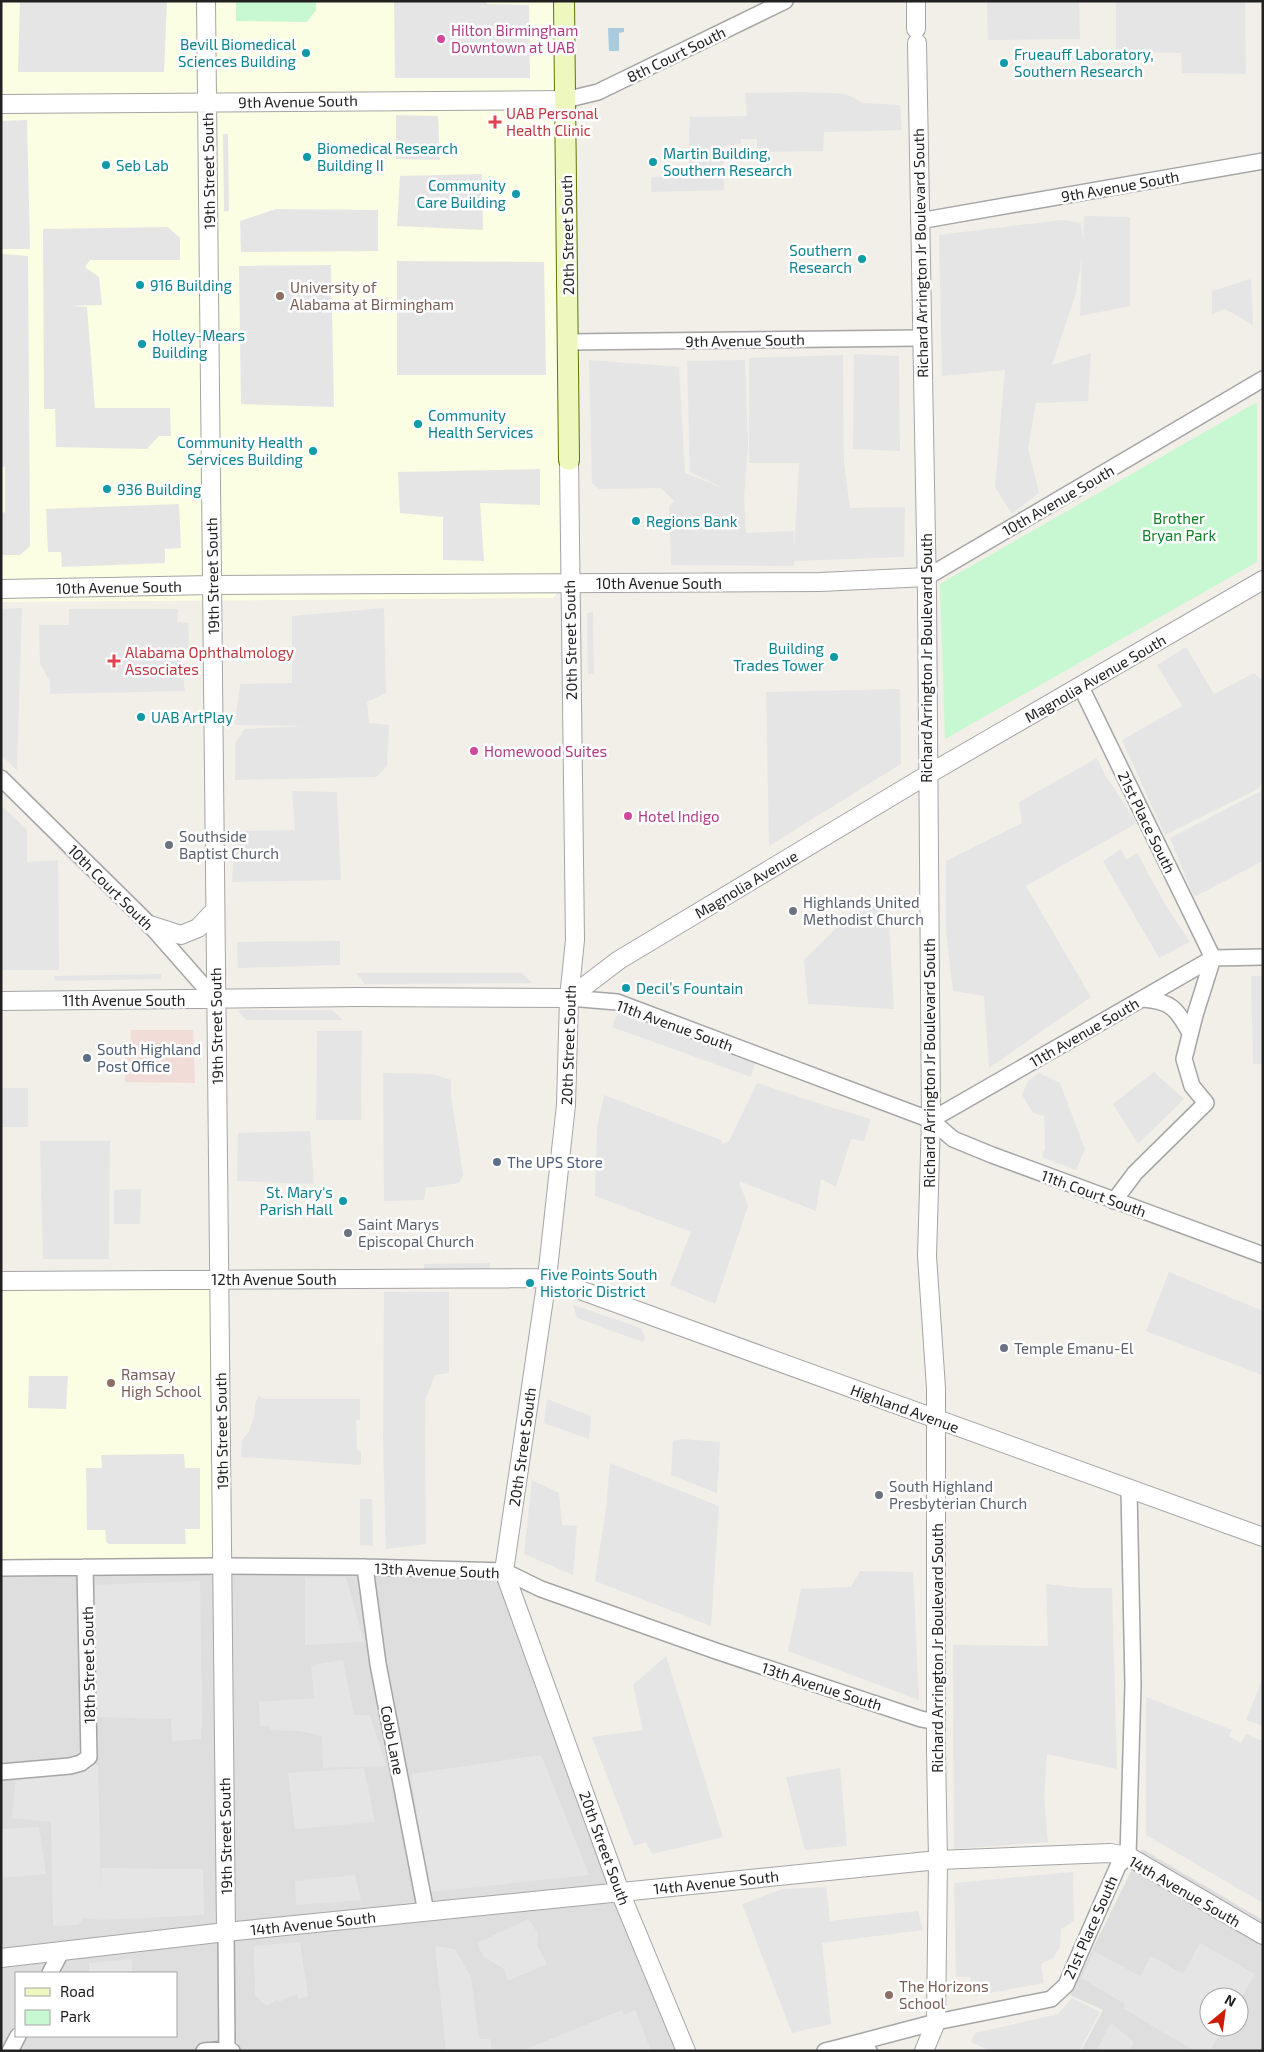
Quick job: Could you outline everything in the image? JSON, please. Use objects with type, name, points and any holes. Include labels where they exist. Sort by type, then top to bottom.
[{"type":"main road","name":"20th Street South","points":[[564,1],[569,460]]},
{"type":"street","name":"19th Street South","points":[[206,1],[226,1932],[229,2050]]},
{"type":"street","name":"8th Court South","points":[[565,100],[598,92],[785,1]]},
{"type":"street","name":"Richard Arrington Jr Boulevard South","points":[[916,1],[926,577],[931,1120],[927,1256],[936,1388],[938,1860],[936,2022],[924,2051]]},
{"type":"street","name":"9th Avenue South","points":[[1,104],[565,100]]},
{"type":"street","name":"9th Avenue South","points":[[919,221],[1263,161]]},
{"type":"street","name":"9th Avenue South","points":[[568,342],[921,338]]},
{"type":"street","name":"10th Avenue South","points":[[1,589],[212,585],[820,582],[926,577],[1263,379]]},
{"type":"street","name":"20th Street South","points":[[569,460],[569,584],[575,940],[569,998],[566,1105],[547,1278],[504,1571],[620,1892],[686,2051]]},
{"type":"street","name":"Magnolia Avenue South","points":[[927,776],[1263,580]]},
{"type":"street","name":"21st Place South","points":[[1081,687],[1213,958]]},
{"type":"street","name":"Magnolia Avenue","points":[[569,998],[619,960],[927,776]]},
{"type":"street","name":"10th Court South","points":[[1,778],[150,926],[216,1000]]},
{"type":"street","points":[[150,926],[181,935],[198,928],[215,910]]},
{"type":"street","name":"11th Avenue South","points":[[1,1001],[569,998],[617,1002],[931,1120],[1213,958],[1263,957]]},
{"type":"street","points":[[1114,1201],[1135,1173],[1206,1103],[1192,1086],[1184,1059],[1213,958]]},
{"type":"street","points":[[1143,999],[1160,1000],[1175,1010],[1190,1034]]},
{"type":"street","name":"11th Court South","points":[[931,1120],[953,1139],[1114,1201],[1263,1255]]},
{"type":"street","name":"12th Avenue South","points":[[1,1281],[547,1278]]},
{"type":"street","name":"Highland Avenue","points":[[547,1278],[1263,1537]]},
{"type":"street","points":[[1128,1856],[1133,1685],[1129,1489]]},
{"type":"street","name":"13th Avenue South","points":[[1,1568],[222,1566],[365,1567],[504,1571],[541,1589],[716,1651],[921,1719],[937,1722]]},
{"type":"street","name":"18th Street South","points":[[1,1772],[70,1766],[85,1761],[89,1757],[85,1567]]},
{"type":"street","name":"Cobb Lane","points":[[365,1567],[378,1664],[426,1912]]},
{"type":"street","name":"14th Avenue South","points":[[1,1958],[226,1932],[938,1860],[1110,1853],[1128,1856],[1263,1935]]},
{"type":"street","name":"21st Place South","points":[[825,2051],[936,2022],[1051,1999],[1066,1984],[1118,1866],[1128,1856]]},
{"type":"street","points":[[51,1972],[61,1952]]},
{"type":"street","points":[[10,2051],[17,2037]]},
{"type":"street","points":[[841,2047],[869,2051]]},
{"type":"street","points":[[204,2051],[229,2050]]},
{"type":"shaded area","name":"University of Alabama at Birmingham","points":[[1,1],[558,1],[560,590],[553,598],[1,602]]},
{"type":"shaded area","points":[[20,1],[167,1],[164,72],[18,72]]},
{"type":"shaded area","name":"Hilton Birmingham Downtown at UAB","points":[[394,1],[486,1],[487,4],[529,5],[530,78],[395,78]]},
{"type":"shaded area","points":[[987,1],[1079,1],[1080,39],[988,40]]},
{"type":"shaded area","points":[[1116,1],[1245,1],[1246,74],[1182,73],[1181,53],[1116,52]]},
{"type":"shaded area","points":[[804,92],[846,94],[863,103],[900,105],[902,130],[824,132],[823,151],[757,152],[757,139],[741,139],[741,144],[723,146],[724,190],[651,192],[651,177],[688,174],[690,117],[747,116],[745,93]]},
{"type":"shaded area","points":[[396,115],[438,116],[440,160],[396,159]]},
{"type":"shaded area","points":[[27,120],[30,249],[1,249],[1,121]]},
{"type":"shaded area","points":[[223,134],[228,134],[229,211],[224,211]]},
{"type":"shaded area","points":[[482,174],[483,230],[397,226],[400,176]]},
{"type":"shaded area","points":[[276,209],[378,210],[378,251],[241,252],[240,221]]},
{"type":"shaded area","points":[[1084,216],[1130,217],[1130,306],[1080,316],[1082,256],[1076,293],[1052,365],[1091,353],[1088,401],[1036,403],[1028,448],[1039,493],[1012,514],[995,487],[1005,370],[942,376],[939,235],[1062,220],[1081,223],[1083,243]]},
{"type":"shaded area","points":[[168,227],[180,238],[180,260],[90,260],[85,267],[99,277],[102,305],[68,306],[87,307],[95,408],[170,408],[171,436],[159,436],[147,449],[56,447],[55,409],[44,409],[43,229]]},
{"type":"shaded area","points":[[1,254],[28,256],[30,546],[20,555],[1,555],[1,513],[5,512],[5,467],[1,466]]},
{"type":"shaded area","points":[[397,261],[544,262],[546,375],[397,375]]},
{"type":"shaded area","points":[[331,265],[334,407],[241,404],[239,266]]},
{"type":"shaded area","points":[[1251,279],[1253,325],[1225,309],[1212,314],[1212,291]]},
{"type":"shaded area","points":[[854,354],[899,356],[900,451],[853,449]]},
{"type":"shaded area","points":[[843,355],[844,463],[850,508],[905,507],[904,557],[794,561],[794,566],[671,565],[669,506],[674,501],[661,488],[599,489],[592,483],[589,360],[679,367],[685,473],[727,490],[690,472],[687,361],[745,360],[748,447],[744,497],[746,533],[794,531],[794,552],[799,463],[749,463],[749,358]]},
{"type":"shaded area","points":[[540,469],[540,505],[480,503],[484,561],[443,560],[443,517],[400,513],[398,472]]},
{"type":"shaded area","points":[[179,504],[181,548],[165,549],[165,563],[62,567],[61,552],[48,552],[46,509]]},
{"type":"shaded area","points":[[22,608],[17,770],[1,755],[1,609]]},
{"type":"shaded area","points":[[384,608],[386,693],[367,702],[369,723],[389,725],[387,766],[376,777],[235,780],[235,743],[245,729],[304,726],[235,725],[240,684],[292,683],[292,616]]},
{"type":"shaded area","points":[[69,609],[178,609],[177,622],[188,623],[189,649],[179,649],[185,691],[50,694],[50,681],[40,664],[39,625],[69,625]]},
{"type":"shaded area","points":[[593,612],[594,674],[588,674],[587,613]]},
{"type":"shaded area","points":[[1186,647],[1214,694],[1254,673],[1263,681],[1263,782],[1258,789],[1165,835],[1122,740],[1182,706],[1157,665]]},
{"type":"shaded area","points":[[900,689],[901,764],[769,846],[766,692]]},
{"type":"shaded area","points":[[1097,758],[1105,775],[1137,823],[1026,886],[1091,997],[989,1068],[984,996],[953,991],[946,931],[946,861],[1022,823],[1019,802]]},
{"type":"shaded area","points":[[1263,790],[1263,861],[1194,897],[1170,838]]},
{"type":"shaded area","points":[[292,791],[337,792],[341,880],[232,882],[235,831],[295,830]]},
{"type":"shaded area","points":[[1,805],[27,830],[27,862],[58,860],[59,970],[1,970]]},
{"type":"shaded area","points":[[60,845],[172,954],[169,957],[57,848]]},
{"type":"shaded area","points":[[1121,849],[1126,860],[1137,853],[1166,906],[1190,942],[1159,958],[1103,861]]},
{"type":"shaded area","points":[[888,905],[894,1009],[808,1004],[804,960],[858,907]]},
{"type":"shaded area","points":[[340,941],[340,965],[238,968],[237,942]]},
{"type":"shaded area","points":[[356,973],[522,973],[532,983],[365,984]]},
{"type":"shaded area","points":[[161,974],[161,979],[55,981],[54,976]]},
{"type":"shaded area","points":[[1251,976],[1263,976],[1263,1064],[1253,1064]]},
{"type":"shaded area","points":[[237,1010],[332,1010],[343,1020],[246,1020]]},
{"type":"shaded area","points":[[618,1012],[755,1063],[751,1077],[612,1027]]},
{"type":"shaded area","points":[[131,1030],[193,1030],[195,1083],[125,1082],[125,1051],[130,1046]]},
{"type":"shaded area","points":[[317,1031],[362,1031],[361,1120],[316,1120]]},
{"type":"shaded area","points":[[1154,1072],[1184,1099],[1138,1144],[1113,1104]]},
{"type":"shaded area","points":[[383,1073],[433,1074],[451,1080],[451,1095],[463,1175],[459,1183],[426,1188],[424,1200],[384,1201]]},
{"type":"shaded area","points":[[1039,1073],[1060,1083],[1085,1149],[1076,1170],[1044,1158],[1042,1155],[1045,1148],[1044,1116],[1033,1113],[1022,1095],[1028,1081]]},
{"type":"shaded area","points":[[757,1083],[871,1119],[864,1141],[851,1139],[836,1187],[821,1179],[816,1211],[739,1181],[748,1206],[715,1304],[670,1285],[691,1232],[595,1196],[597,1127],[604,1095],[721,1140],[723,1144],[729,1141]]},
{"type":"shaded area","points":[[1,1088],[28,1088],[28,1127],[1,1127]]},
{"type":"shaded area","points":[[310,1131],[314,1184],[237,1181],[238,1133]]},
{"type":"shaded area","points":[[40,1141],[110,1141],[109,1259],[43,1259]]},
{"type":"shaded area","points":[[141,1189],[140,1224],[114,1224],[114,1190]]},
{"type":"shaded area","points":[[490,1263],[490,1269],[424,1269],[424,1264]]},
{"type":"shaded area","points":[[1169,1272],[1263,1311],[1262,1375],[1146,1331]]},
{"type":"shaded area","name":"Ramsay High School","points":[[219,1279],[222,1566],[1,1568],[1,1281]]},
{"type":"shaded area","points":[[384,1292],[449,1292],[449,1373],[435,1375],[425,1400],[426,1544],[386,1549],[383,1441]]},
{"type":"shaded area","points":[[573,1305],[641,1328],[645,1338],[643,1342],[577,1318]]},
{"type":"shaded area","points":[[29,1376],[68,1376],[66,1409],[28,1408]]},
{"type":"shaded area","points":[[258,1396],[266,1399],[360,1399],[360,1420],[356,1420],[357,1450],[361,1451],[361,1465],[241,1457],[242,1440],[249,1432]]},
{"type":"shaded area","points":[[547,1399],[591,1416],[589,1439],[544,1423]]},
{"type":"shaded area","points":[[684,1439],[720,1442],[717,1493],[671,1475],[673,1441]]},
{"type":"shaded area","points":[[184,1454],[185,1468],[200,1468],[200,1529],[185,1529],[186,1544],[109,1544],[106,1542],[105,1530],[87,1530],[86,1468],[102,1468],[101,1455]]},
{"type":"shaded area","points":[[610,1463],[719,1506],[711,1626],[595,1581],[606,1508]]},
{"type":"shaded area","points":[[532,1480],[559,1493],[562,1525],[577,1526],[573,1575],[524,1554]]},
{"type":"shaded area","points":[[360,1499],[372,1499],[373,1546],[360,1545]]},
{"type":"shaded area","points":[[1,1567],[504,1571],[692,2051],[1,2051]]},
{"type":"shaded area","points":[[860,1571],[913,1572],[919,1700],[788,1651],[801,1589],[851,1587]]},
{"type":"shaded area","points":[[346,1577],[364,1642],[305,1645],[305,1578]]},
{"type":"shaded area","points":[[200,1581],[201,1739],[172,1741],[171,1719],[93,1717],[93,1585]]},
{"type":"shaded area","points":[[1046,1584],[1081,1588],[1112,1588],[1117,1769],[1047,1754],[1044,1798],[1048,1842],[954,1849],[953,1645],[1048,1646]]},
{"type":"shaded area","points":[[666,1656],[723,1837],[652,1854],[646,1842],[634,1846],[592,1737],[643,1730],[633,1685]]},
{"type":"shaded area","points":[[343,1660],[354,1715],[370,1715],[386,1766],[323,1768],[322,1736],[299,1731],[270,1730],[269,1726],[260,1726],[259,1702],[314,1698],[311,1665]]},
{"type":"shaded area","points":[[1263,1677],[1263,1726],[1246,1720]]},
{"type":"shaded area","points":[[1146,1697],[1232,1730],[1229,1736],[1241,1743],[1246,1734],[1263,1741],[1263,1903],[1146,1835]]},
{"type":"shaded area","points":[[541,1755],[589,1875],[429,1892],[411,1774]]},
{"type":"shaded area","points":[[92,1764],[98,1765],[101,1901],[101,1868],[203,1869],[204,1915],[101,1920],[84,1918],[78,1925],[53,1926],[51,1822],[12,1818],[16,1777],[72,1774]]},
{"type":"shaded area","points":[[364,1768],[375,1822],[295,1829],[288,1773]]},
{"type":"shaded area","points":[[840,1768],[847,1846],[805,1850],[786,1777]]},
{"type":"shaded area","points":[[39,1827],[46,1874],[1,1878],[1,1829]]},
{"type":"shaded area","points":[[1142,1849],[1263,1920],[1263,2051],[1081,2051],[1103,2010],[1070,1995]]},
{"type":"shaded area","points":[[1073,1872],[1074,1921],[1061,1929],[1060,1947],[1053,1958],[1041,1964],[1044,1983],[974,1996],[970,1977],[956,1977],[954,1883]]},
{"type":"shaded area","points":[[355,1875],[361,1900],[296,1905],[295,1881]]},
{"type":"shaded area","points":[[826,1887],[830,1921],[918,1911],[923,1930],[822,1943],[831,2024],[792,2033],[742,1904],[782,1889]]},
{"type":"shaded area","points":[[528,1919],[538,1933],[537,1945],[547,1964],[508,1981],[504,1969],[483,1956],[477,1943]]},
{"type":"shaded area","points":[[300,1942],[308,1996],[299,1999],[296,1994],[279,2002],[278,1999],[266,2006],[255,1995],[254,1946]]},
{"type":"shaded area","points":[[1200,1943],[1255,1974],[1248,1987],[1199,1987],[1199,2037],[1218,2037],[1210,2051],[1195,2051],[1123,2008],[1125,2004],[1081,1978],[1094,1951],[1140,1976],[1151,1956],[1183,1974]]},
{"type":"shaded area","points":[[435,1946],[455,1949],[471,1977],[479,2039],[490,2039],[492,2051],[446,2051]]},
{"type":"shaded area","points":[[132,1959],[132,1972],[89,1972],[89,1963]]},
{"type":"shaded area","points":[[1072,1998],[1100,2012],[1079,2051],[991,2051],[971,2042],[975,2033],[1058,2014]]},
{"type":"shaded area","points":[[622,2010],[624,2015],[635,2010],[651,2051],[527,2051],[526,2049]]},
{"type":"shaded area","points":[[1111,2023],[1134,2042],[1130,2051],[1096,2051]]},
{"type":"green space","points":[[236,1],[316,1],[316,10],[307,22],[236,21]]},
{"type":"green space","name":"Brother Bryan Park","points":[[1257,402],[1257,562],[945,739],[940,584]]},
{"type":"water","points":[[608,28],[624,28],[624,32],[619,33],[619,51],[609,51]]},
{"type":"place","name":"Hilton Birmingham Downtown at UAB","points":[[441,39]]},
{"type":"place","name":"Bevill Biomedical Sciences Building","points":[[306,53]]},
{"type":"place","name":"Frueauff Laboratory, Southern Research","points":[[1004,63]]},
{"type":"place","name":"UAB Personal Health Clinic","points":[[495,122]]},
{"type":"place","name":"Biomedical Research Building II","points":[[307,157]]},
{"type":"place","name":"Martin Building, Southern Research","points":[[653,162]]},
{"type":"place","name":"Seb Lab","points":[[106,165]]},
{"type":"place","name":"Community Care Building","points":[[516,194]]},
{"type":"place","name":"Southern Research","points":[[862,259]]},
{"type":"place","name":"916 Building","points":[[140,285]]},
{"type":"place","name":"University of Alabama at Birmingham","points":[[280,296]]},
{"type":"place","name":"Holley-Mears Building","points":[[142,344]]},
{"type":"place","name":"Community Health Services","points":[[418,424]]},
{"type":"place","name":"Community Health Services Building","points":[[313,451]]},
{"type":"place","name":"936 Building","points":[[107,489]]},
{"type":"place","name":"Regions Bank","points":[[636,521]]},
{"type":"place","name":"Building Trades Tower","points":[[834,657]]},
{"type":"place","name":"Alabama Ophthalmology Associates","points":[[114,661]]},
{"type":"place","name":"UAB ArtPlay","points":[[141,717]]},
{"type":"place","name":"Homewood Suites","points":[[474,751]]},
{"type":"place","name":"Hotel Indigo","points":[[628,816]]},
{"type":"place","name":"Southside Baptist Church","points":[[169,845]]},
{"type":"place","name":"Highlands United Methodist Church","points":[[793,911]]},
{"type":"place","name":"Decil’s Fountain","points":[[626,988]]},
{"type":"place","name":"South Highland Post Office","points":[[87,1058]]},
{"type":"place","name":"The UPS Store","points":[[497,1162]]},
{"type":"place","name":"St. Mary's Parish Hall","points":[[343,1201]]},
{"type":"place","name":"Saint Marys Episcopal Church","points":[[348,1233]]},
{"type":"place","name":"Five Points South Historic District","points":[[530,1283]]},
{"type":"place","name":"Temple Emanu-El","points":[[1004,1348]]},
{"type":"place","name":"Ramsay High School","points":[[111,1383]]},
{"type":"place","name":"South Highland Presbyterian Church","points":[[879,1495]]},
{"type":"place","name":"The Horizons School","points":[[889,1995]]}]
